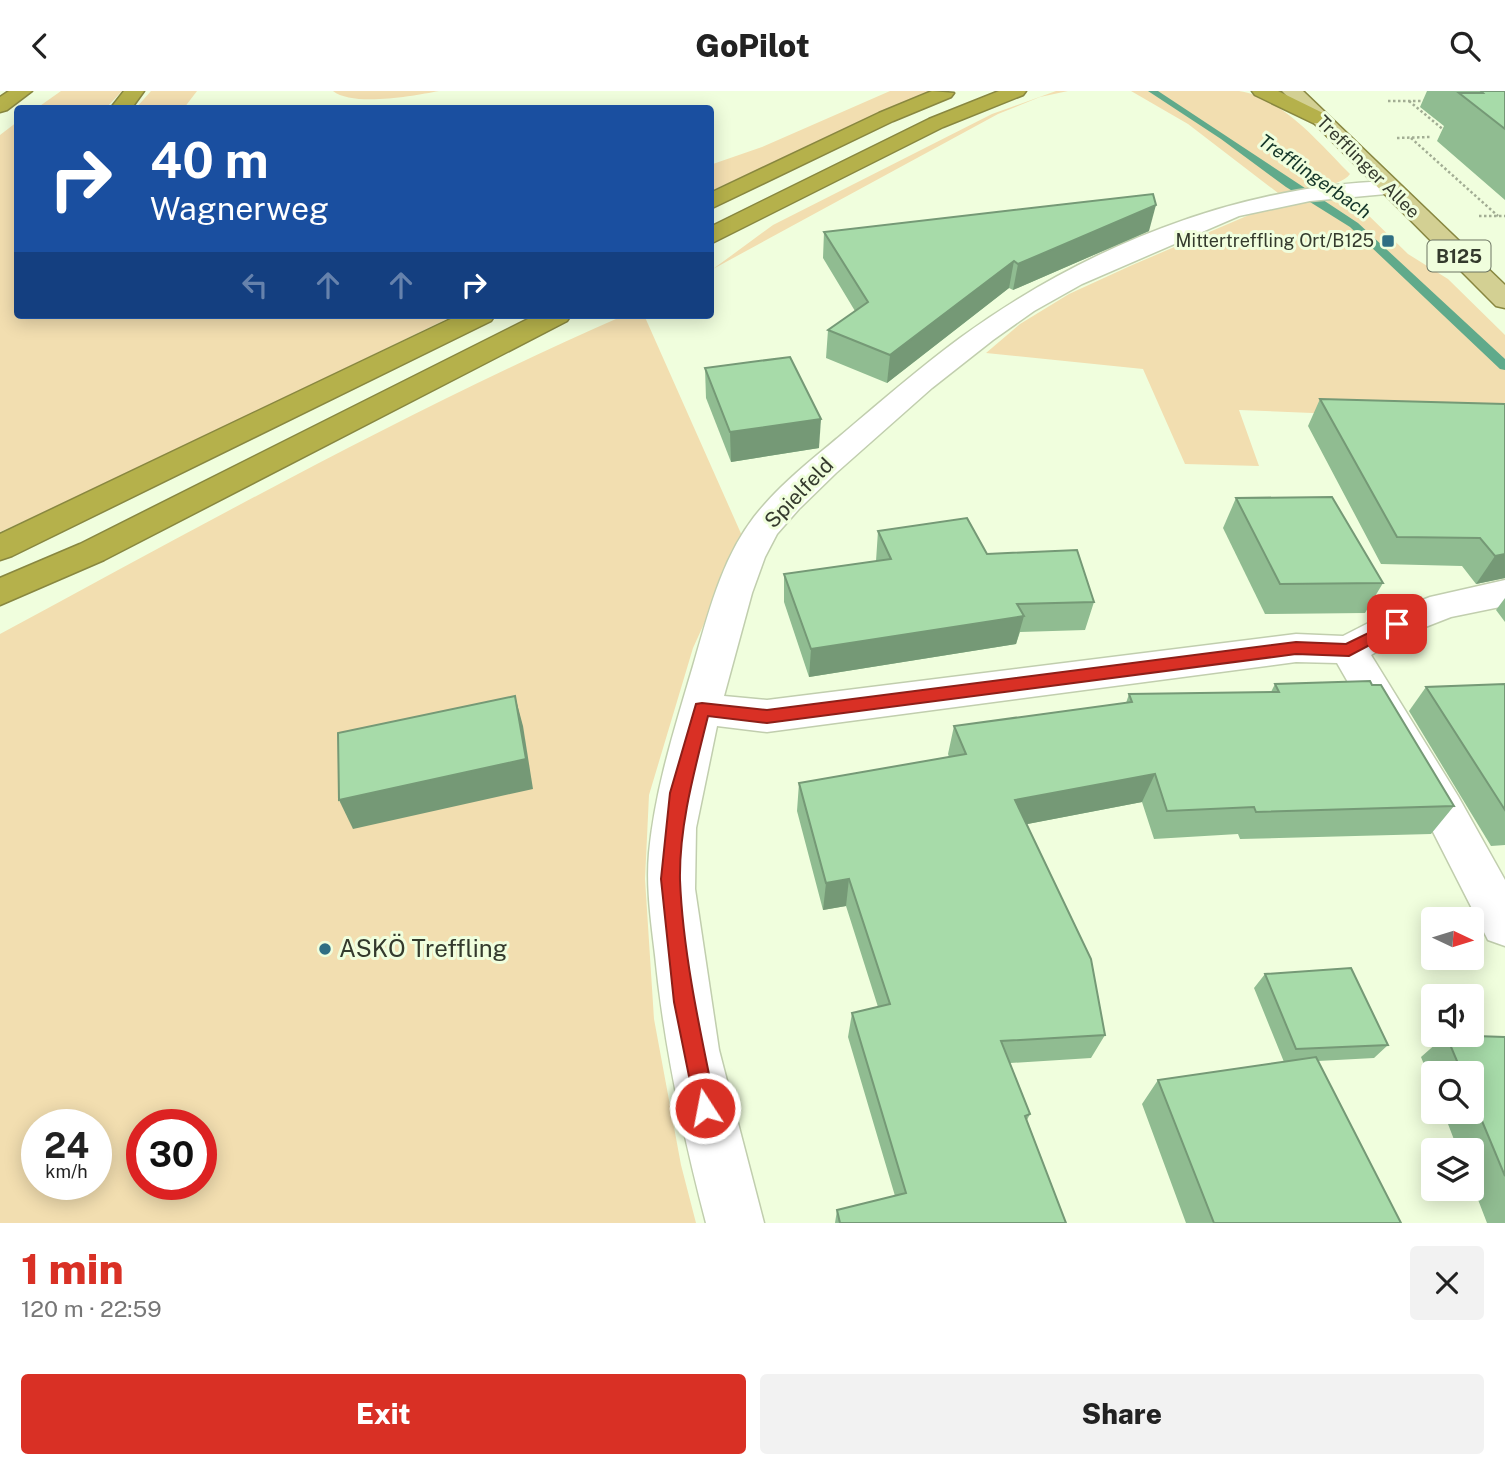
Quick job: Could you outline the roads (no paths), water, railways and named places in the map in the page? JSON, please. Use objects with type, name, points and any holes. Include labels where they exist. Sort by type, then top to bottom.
[{"type":"highway","points":[[0,106],[22,91]]},
{"type":"highway","points":[[123,105],[134,91]]},
{"type":"highway","points":[[714,200],[887,117],[949,91]]},
{"type":"highway","points":[[714,235],[936,123],[1016,91]]},
{"type":"highway","points":[[1262,91],[1320,119]]},
{"type":"highway","points":[[0,548],[473,319]]},
{"type":"highway","points":[[0,592],[92,552],[549,319]]},
{"type":"highway","points":[[0,609],[92,552]]},
{"type":"main road","name":"Trefflinger Allee","points":[[1292,91],[1505,300]]},
{"type":"street","name":"Spielfeld","points":[[735,1223],[710,1133],[684,1002],[671,879],[679,793],[726,621],[746,564],[763,529],[787,501],[881,417],[936,371],[1027,304],[1077,277],[1231,211],[1335,190],[1389,188]]},
{"type":"street","points":[[702,709],[767,716],[1296,648],[1349,650],[1397,624],[1443,605],[1505,593]]},
{"type":"street","points":[[1349,650],[1443,809],[1505,925]]},
{"type":"waterway","name":"Trefflingerbach","points":[[1152,91],[1354,225],[1505,366]]},
{"type":"place","name":"Mittertreffling Ort/B125","points":[[1388,241]]},
{"type":"place","name":"ASKÖ Treffling","points":[[325,949]]}]
